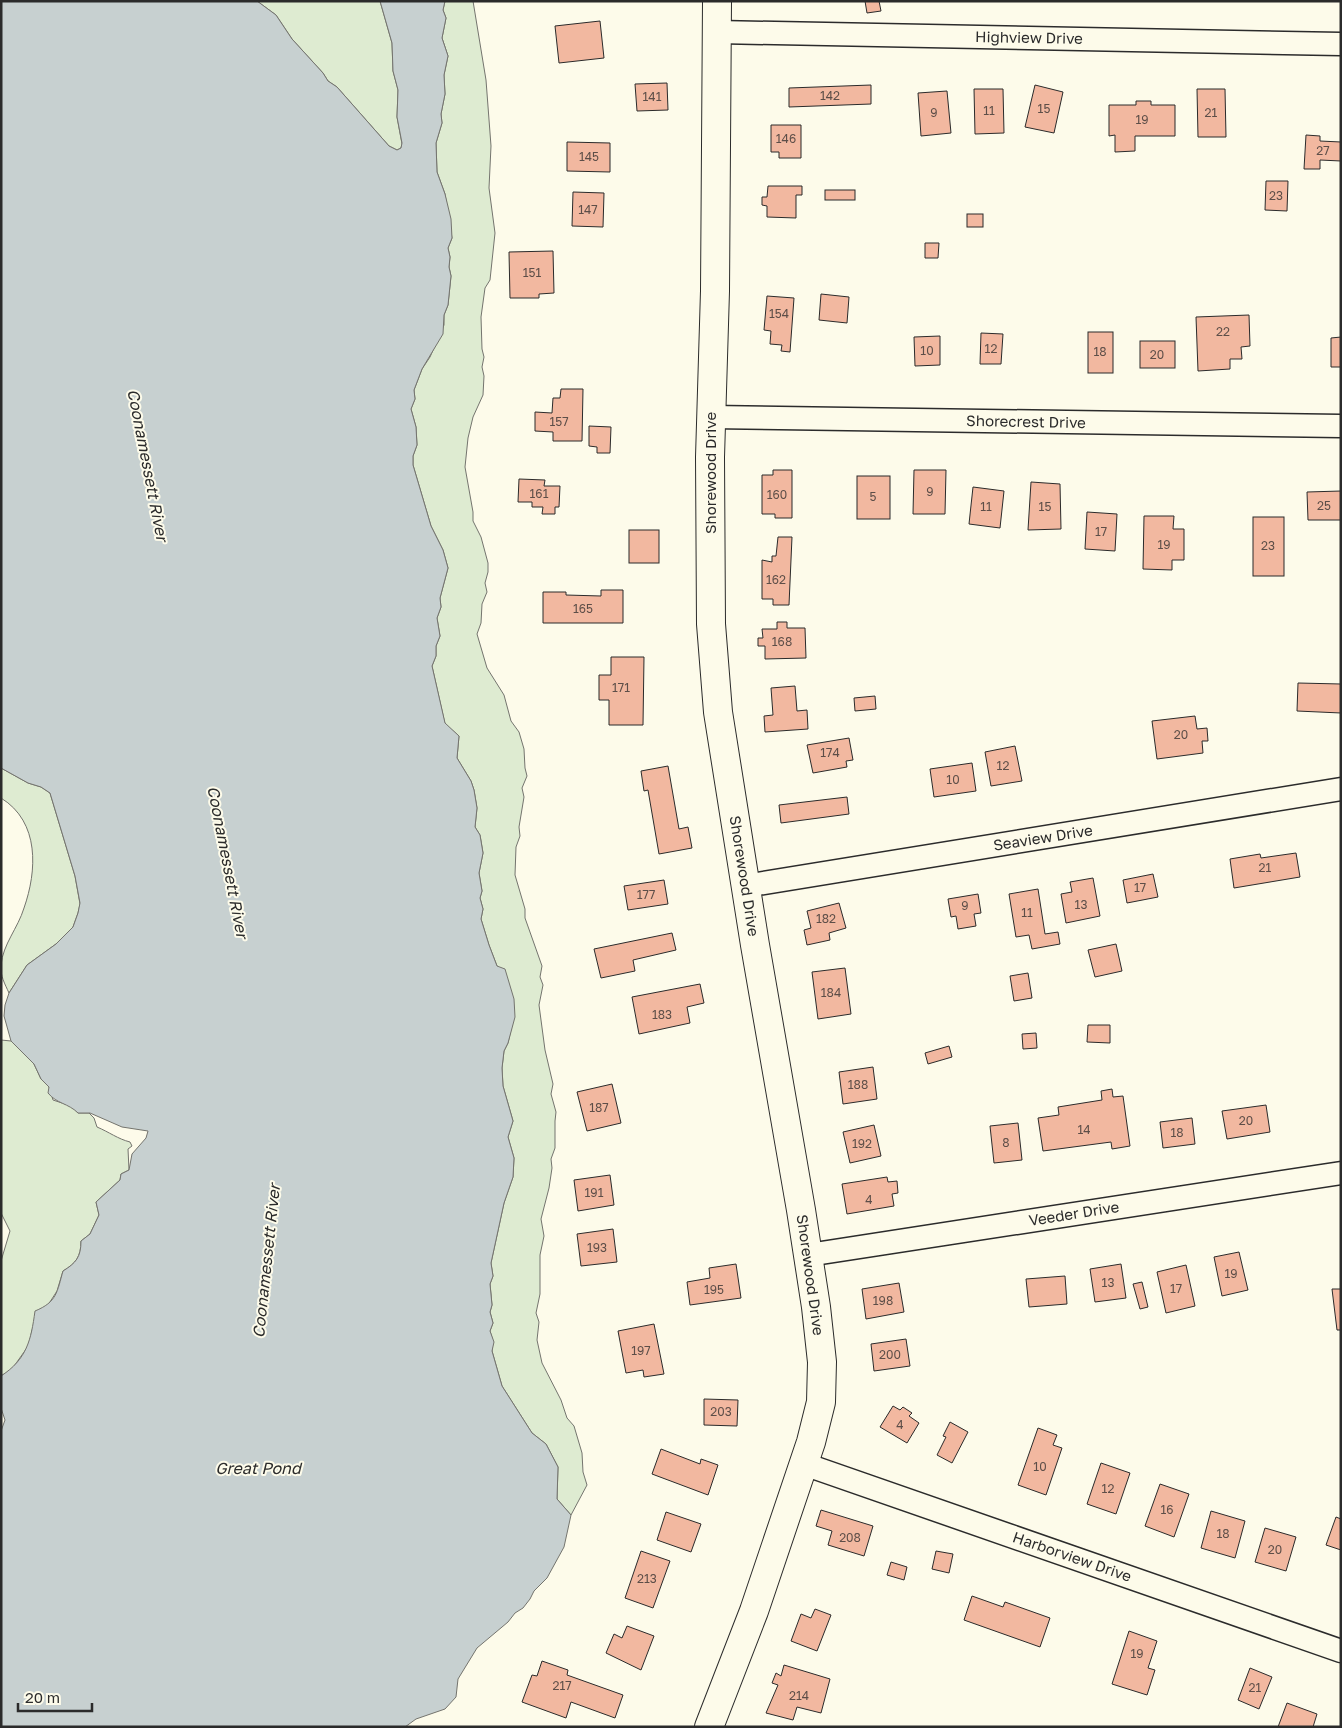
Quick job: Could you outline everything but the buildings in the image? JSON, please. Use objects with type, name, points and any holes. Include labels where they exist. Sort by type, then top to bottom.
[{"type":"street","name":"Shorewood Drive","points":[[708,1727],[754,1611],[811,1442],[821,1402],[822,1362],[808,1255],[745,886],[718,712],[711,624],[711,417],[715,291],[717,1]]},
{"type":"street","name":"Highview Drive","points":[[717,32],[1341,44]]},
{"type":"street","name":"Shorecrest Drive","points":[[711,417],[1341,426]]},
{"type":"street","name":"Seaview Drive","points":[[745,886],[1341,789]]},
{"type":"street","name":"Veeder Drive","points":[[808,1255],[1341,1173]]},
{"type":"street","name":"Harborview Drive","points":[[804,1464],[1341,1650]]},
{"type":"green space","points":[[257,1],[380,1],[392,43],[393,71],[398,90],[397,117],[402,144],[401,148],[397,150],[389,146],[337,87],[328,81],[292,39],[276,15]]},
{"type":"green space","points":[[445,1],[473,1],[486,80],[491,146],[489,188],[495,233],[490,280],[485,288],[481,317],[484,357],[482,367],[484,376],[483,395],[473,417],[468,438],[465,467],[473,521],[481,537],[488,563],[485,583],[487,592],[482,604],[481,623],[477,634],[487,668],[504,695],[511,721],[519,732],[524,749],[527,776],[522,788],[524,797],[519,827],[520,836],[516,847],[515,875],[525,909],[525,918],[542,966],[540,977],[543,985],[539,1005],[545,1050],[553,1084],[551,1094],[556,1112],[555,1148],[551,1159],[552,1168],[549,1188],[541,1219],[544,1236],[540,1255],[540,1294],[536,1313],[539,1322],[537,1340],[542,1363],[561,1400],[567,1418],[574,1426],[582,1453],[583,1472],[587,1485],[571,1515],[557,1499],[558,1467],[546,1444],[532,1433],[502,1386],[492,1351],[493,1341],[490,1331],[493,1323],[490,1312],[492,1305],[490,1284],[493,1276],[491,1263],[504,1203],[513,1177],[514,1158],[508,1137],[513,1121],[503,1086],[502,1068],[504,1051],[512,1025],[497,966],[481,919],[483,909],[480,898],[482,891],[479,873],[483,853],[480,835],[475,827],[477,808],[474,790],[471,781],[457,758],[459,736],[445,724],[432,666],[440,636],[437,618],[441,607],[440,598],[448,568],[443,550],[431,526],[413,465],[413,456],[417,445],[416,427],[411,409],[415,399],[414,390],[422,369],[430,357],[444,325],[451,276],[448,248],[452,238],[445,194],[437,172],[436,143],[442,123],[441,114],[445,94],[444,75],[448,56],[442,38],[446,18],[443,10]]},
{"type":"green space","points":[[1,768],[50,793],[75,876],[80,904],[73,927],[56,944],[27,965],[9,993],[1,973],[2,957],[24,908],[33,863],[29,834],[23,820],[14,808],[1,798]]},
{"type":"green space","points":[[1,1040],[11,1041],[34,1064],[41,1079],[49,1087],[53,1100],[71,1106],[78,1113],[89,1113],[94,1118],[97,1127],[130,1142],[132,1146],[128,1149],[129,1170],[121,1174],[120,1180],[96,1202],[99,1215],[90,1234],[81,1241],[77,1259],[63,1271],[57,1291],[32,1330],[29,1345],[12,1369],[1,1376],[1,1261],[10,1231],[1,1213]]},
{"type":"water","name":"Great Pond","points":[[1,1],[257,1],[276,15],[292,39],[328,81],[337,87],[389,146],[397,150],[401,148],[402,143],[397,117],[398,90],[393,71],[392,43],[380,1],[445,1],[443,10],[446,18],[442,38],[448,56],[444,75],[445,94],[441,114],[442,123],[436,143],[437,172],[451,219],[452,238],[448,248],[451,276],[448,305],[444,315],[443,334],[422,369],[414,390],[415,399],[411,409],[416,427],[417,445],[413,456],[413,465],[431,526],[443,550],[448,568],[440,598],[441,607],[437,618],[440,636],[432,666],[445,723],[459,736],[457,758],[471,781],[474,790],[477,808],[475,827],[480,835],[483,853],[479,873],[482,891],[480,898],[483,909],[481,919],[497,966],[505,969],[514,999],[515,1017],[504,1051],[502,1068],[503,1086],[513,1121],[508,1137],[514,1158],[513,1177],[504,1203],[491,1263],[493,1276],[490,1284],[492,1305],[490,1312],[493,1323],[490,1331],[494,1342],[492,1351],[502,1386],[532,1433],[546,1444],[558,1467],[557,1499],[571,1515],[564,1547],[547,1578],[534,1591],[523,1608],[477,1648],[458,1679],[456,1697],[445,1709],[416,1719],[405,1727],[1,1727],[1,1431],[5,1420],[1,1408],[1,1376],[10,1370],[22,1356],[32,1331],[35,1311],[52,1300],[63,1271],[77,1259],[81,1241],[90,1234],[99,1215],[96,1202],[120,1180],[121,1174],[129,1170],[132,1154],[146,1138],[148,1131],[122,1127],[90,1113],[78,1113],[51,1097],[48,1093],[49,1087],[41,1079],[34,1064],[11,1041],[4,1016],[9,993],[27,965],[56,944],[73,927],[80,903],[75,876],[50,793],[1,768]]},
{"type":"water label","name":"Coonamessett River","points":[[148,465]]},
{"type":"water label","name":"Coonamessett River","points":[[228,862]]},
{"type":"water label","name":"Coonamessett River","points":[[266,1261]]}]
